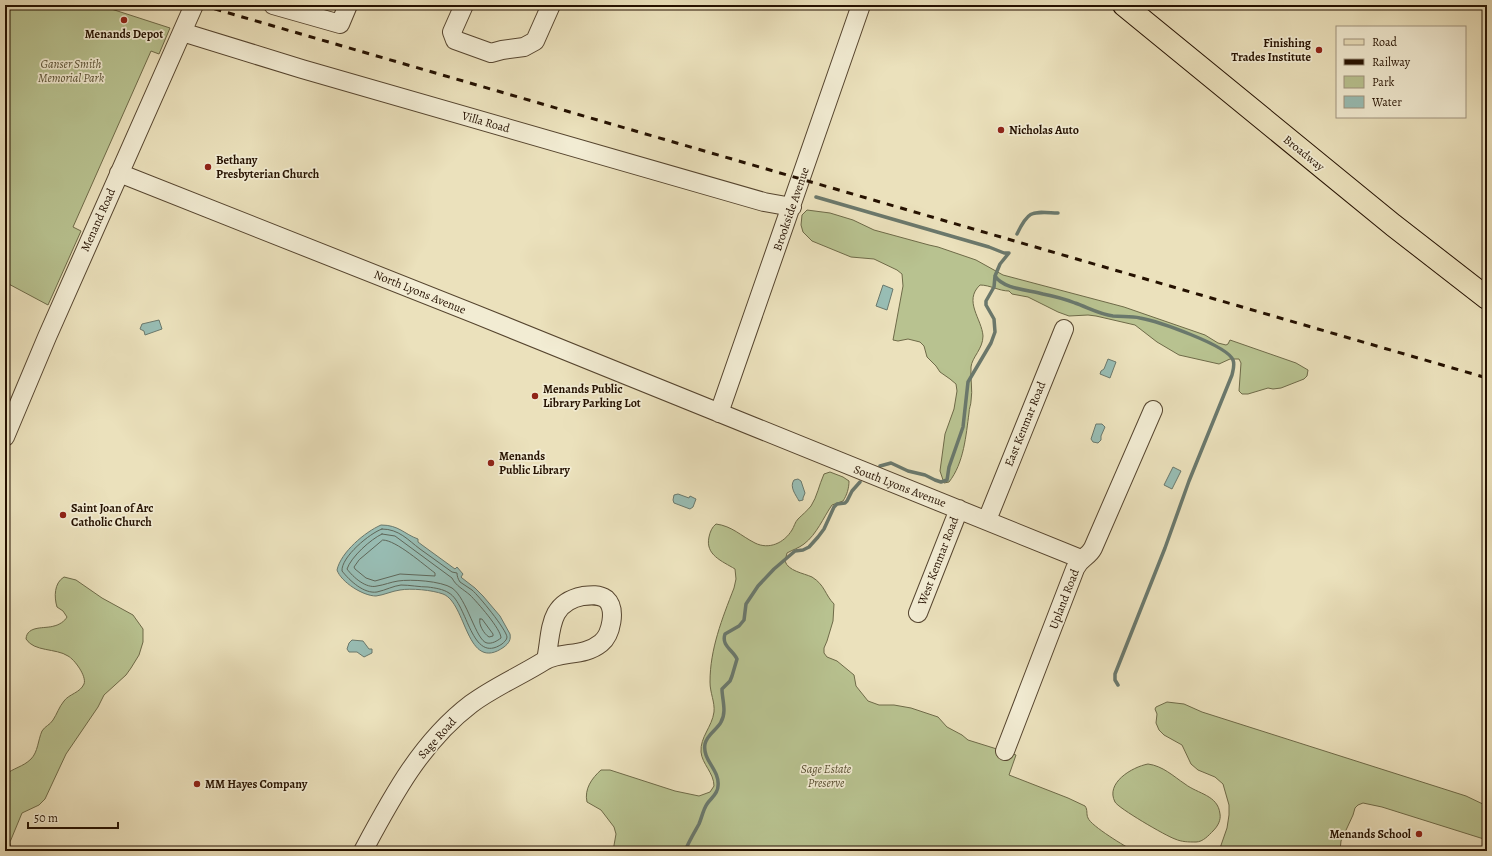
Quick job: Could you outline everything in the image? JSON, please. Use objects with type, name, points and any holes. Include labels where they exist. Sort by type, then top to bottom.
[{"type":"main road","name":"Broadway","points":[[1124,5],[1393,225],[1487,298]]},
{"type":"street","name":"Menand Road","points":[[5,437],[47,337],[194,5]]},
{"type":"street","points":[[273,5],[340,24],[348,5]]},
{"type":"street","points":[[464,5],[452,32],[455,40],[491,53],[524,47],[535,41],[551,5]]},
{"type":"street","name":"Brookside Avenue","points":[[719,412],[792,208],[862,5]]},
{"type":"street","name":"Villa Road","points":[[182,32],[302,69],[756,200],[792,208]]},
{"type":"street","name":"North Lyons Avenue","points":[[119,173],[719,412]]},
{"type":"street","name":"East Kenmar Road","points":[[987,520],[1064,329]]},
{"type":"street","name":"Upland Road","points":[[1005,751],[1075,569],[1081,559],[1089,554],[1093,548],[1153,410]]},
{"type":"street","name":"South Lyons Avenue","points":[[719,412],[851,467],[987,520],[1081,559]]},
{"type":"street","name":"West Kenmar Road","points":[[918,613],[959,509]]},
{"type":"street","name":"Sage Road","points":[[363,851],[398,788],[422,754],[442,730],[471,704],[546,660]]},
{"type":"green space","name":"Ganser Smith Memorial Park","points":[[5,5],[99,5],[170,28],[159,54],[151,51],[73,227],[81,231],[48,305],[5,282]]},
{"type":"green space","points":[[807,210],[830,213],[853,220],[874,230],[938,247],[976,260],[1003,275],[1124,307],[1205,335],[1218,343],[1226,345],[1230,340],[1296,363],[1308,370],[1307,376],[1304,379],[1281,388],[1268,388],[1248,394],[1242,394],[1239,391],[1241,363],[1239,359],[1230,359],[1219,364],[1179,355],[1157,342],[1135,325],[1096,316],[1069,316],[1028,297],[1012,294],[1009,291],[980,285],[975,291],[973,304],[982,330],[983,341],[971,367],[972,397],[961,458],[949,482],[944,483],[940,471],[945,434],[954,409],[957,391],[956,384],[940,372],[927,357],[924,346],[920,342],[908,339],[898,341],[893,340],[903,286],[902,274],[874,259],[851,257],[812,241],[803,232],[801,225],[802,215]]},
{"type":"green space","name":"Sage Estate Preserve","points":[[830,472],[849,481],[846,496],[843,501],[832,505],[809,540],[787,553],[785,561],[792,569],[816,580],[834,604],[833,621],[824,648],[824,653],[827,657],[837,661],[854,675],[856,686],[868,701],[879,705],[894,705],[911,708],[938,717],[947,727],[968,740],[1016,755],[1009,775],[1085,806],[1087,816],[1095,826],[1134,851],[613,851],[616,834],[614,827],[601,810],[587,802],[586,797],[590,784],[601,770],[610,770],[675,791],[699,796],[710,792],[714,786],[712,777],[703,761],[701,747],[714,712],[710,682],[714,646],[736,579],[735,569],[712,553],[708,543],[712,528],[716,524],[722,525],[760,545],[766,546],[776,544],[789,535],[797,520],[811,506],[824,474]]},
{"type":"green space","points":[[64,577],[76,580],[102,598],[133,615],[143,629],[143,642],[139,655],[131,668],[126,675],[104,695],[98,707],[66,754],[45,799],[39,805],[22,813],[10,842],[11,849],[23,851],[5,851],[5,775],[31,759],[37,749],[42,731],[52,722],[64,701],[80,689],[84,684],[82,672],[71,658],[58,652],[34,646],[26,639],[30,631],[37,628],[50,627],[60,624],[67,617],[63,611],[57,607],[55,599],[58,583]]},
{"type":"green space","points":[[1167,702],[1184,704],[1202,712],[1466,796],[1487,806],[1487,840],[1382,807],[1363,803],[1355,808],[1341,841],[1340,851],[1219,851],[1227,828],[1229,815],[1229,805],[1223,784],[1215,777],[1198,770],[1191,764],[1182,745],[1164,735],[1159,730],[1156,723],[1157,714],[1155,709],[1156,707]]},
{"type":"green space","points":[[1148,764],[1163,769],[1216,803],[1220,814],[1220,821],[1215,829],[1206,838],[1196,842],[1175,839],[1143,822],[1124,810],[1115,802],[1113,795],[1117,782],[1128,772]]},
{"type":"water","points":[[883,285],[893,289],[887,310],[876,306]]},
{"type":"water","points":[[159,320],[162,329],[145,335],[144,331],[140,329],[142,324]]},
{"type":"water","points":[[1108,359],[1116,362],[1110,378],[1100,374]]},
{"type":"water","points":[[1096,424],[1102,424],[1105,427],[1101,440],[1098,443],[1093,442],[1091,439]]},
{"type":"water","points":[[1173,467],[1181,471],[1172,489],[1164,485]]},
{"type":"water","points":[[798,479],[801,481],[805,493],[803,500],[799,501],[792,485],[794,480]]},
{"type":"water","points":[[678,494],[689,498],[690,496],[696,499],[693,507],[690,509],[674,503],[674,495]]},
{"type":"water","points":[[381,525],[392,526],[418,539],[418,542],[455,569],[457,567],[463,574],[461,577],[483,596],[500,616],[510,634],[510,640],[507,644],[491,653],[482,651],[474,644],[451,600],[443,594],[427,590],[405,589],[376,596],[365,594],[348,584],[339,575],[337,570],[339,563],[354,543],[368,532]]},
{"type":"water","points":[[352,640],[363,641],[369,649],[372,649],[372,653],[364,657],[357,652],[349,652],[347,649]]},
{"type":"waterway","points":[[816,197],[989,247],[1004,253],[1009,253],[1000,264],[995,276],[994,287],[986,301],[986,305],[994,319],[995,332],[991,343],[968,382],[963,427],[949,467],[947,480],[941,482],[925,475],[908,471],[891,463],[880,466]]},
{"type":"waterway","points":[[1017,234],[1028,216],[1042,212],[1058,213]]},
{"type":"waterway","points":[[995,276],[1004,284],[1063,299],[1103,314],[1149,320],[1191,334],[1228,354],[1234,362],[1232,375],[1189,481],[1165,548],[1115,674],[1115,680],[1118,685]]},
{"type":"waterway","points":[[685,851],[699,824],[706,806],[716,794],[718,789],[718,780],[706,755],[705,744],[708,737],[723,718],[724,710],[722,689],[730,681],[737,659],[726,645],[724,638],[725,634],[739,626],[744,620],[746,604],[758,586],[774,569],[795,551],[803,550],[809,547],[824,529],[834,507],[837,504],[845,503],[852,491],[860,482]]},
{"type":"railway","points":[[201,5],[1487,378]]},
{"type":"place","name":"Menands Depot","points":[[124,20]]},
{"type":"place","name":"Finishing Trades Institute","points":[[1319,50]]},
{"type":"place","name":"Nicholas Auto","points":[[1001,130]]},
{"type":"place","name":"Bethany Presbyterian Church","points":[[208,167]]},
{"type":"place","name":"Menands Public Library Parking Lot","points":[[535,396]]},
{"type":"place","name":"Menands Public Library","points":[[491,463]]},
{"type":"place","name":"Saint Joan of Arc Catholic Church","points":[[63,515]]},
{"type":"place","name":"MM Hayes Company","points":[[197,784]]},
{"type":"place","name":"Menands School","points":[[1419,834]]}]
